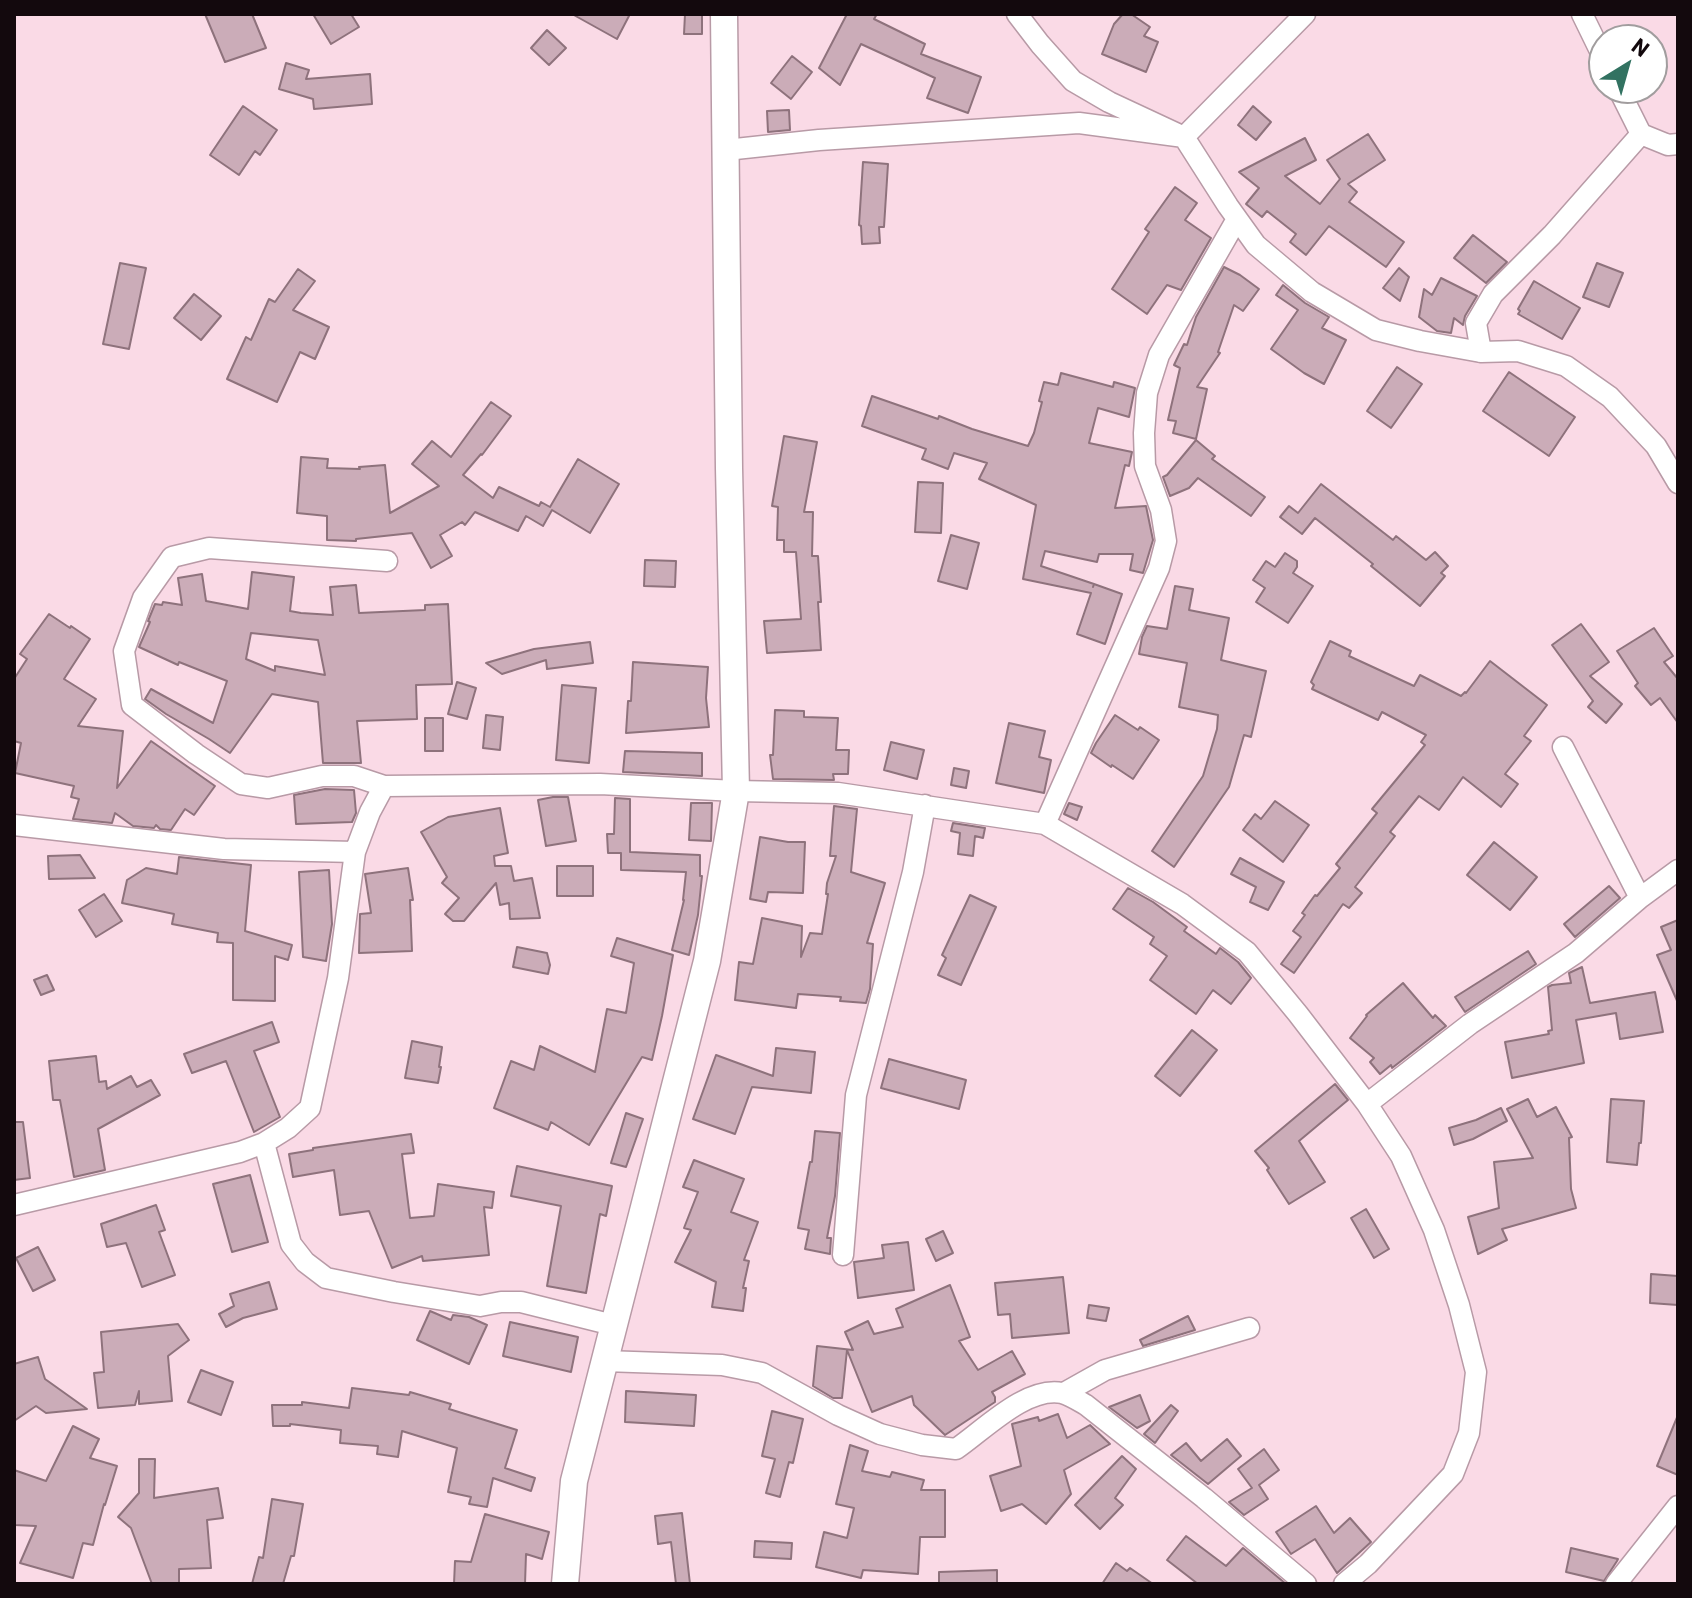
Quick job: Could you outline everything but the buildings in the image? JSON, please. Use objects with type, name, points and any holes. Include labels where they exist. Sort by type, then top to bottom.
[{"type":"street","points":[[565,1584],[574,1481],[707,961],[736,791],[724,14]]},
{"type":"street","points":[[1017,14],[1073,81],[1109,102],[1184,137],[1256,245],[1312,292],[1376,330],[1481,352],[1518,351],[1566,366],[1610,397],[1656,446],[1678,483]]},
{"type":"street","points":[[1184,137],[1305,14]]},
{"type":"street","points":[[1626,104],[1641,134],[1668,145],[1678,144]]},
{"type":"street","points":[[726,150],[819,140],[1079,123],[1184,137]]},
{"type":"street","points":[[1481,352],[1476,323],[1493,294],[1552,235],[1641,134]]},
{"type":"street","points":[[1045,824],[1159,568],[1166,541],[1161,510],[1145,466],[1147,393],[1159,355],[1237,219]]},
{"type":"street","points":[[387,561],[209,548],[172,557],[143,598],[124,651],[132,705],[241,784],[268,788],[322,776],[354,776],[384,786],[600,784],[838,793],[1045,824],[1182,904],[1247,952],[1367,1104],[1401,1156],[1434,1230],[1459,1305],[1476,1372],[1469,1433],[1453,1474],[1368,1564],[1344,1584]]},
{"type":"street","points":[[1563,747],[1640,898]]},
{"type":"street","points":[[14,1205],[240,1152],[264,1143],[288,1128],[310,1108],[338,978],[355,852],[384,786]]},
{"type":"street","points":[[843,1255],[856,1095],[913,872],[925,805]]},
{"type":"street","points":[[14,825],[224,849],[355,852]]},
{"type":"street","points":[[1367,1104],[1470,1024],[1576,953],[1678,870]]},
{"type":"street","points":[[264,1143],[291,1244],[305,1262],[326,1278],[480,1306],[521,1302],[613,1325]]},
{"type":"street","points":[[1064,1393],[1105,1370],[1249,1328]]},
{"type":"street","points":[[604,1361],[722,1365],[762,1373],[838,1415],[880,1434],[922,1445],[956,1449],[1005,1412],[1041,1393],[1064,1393],[1109,1423],[1306,1584]]},
{"type":"street","points":[[1616,1584],[1678,1506]]}]
